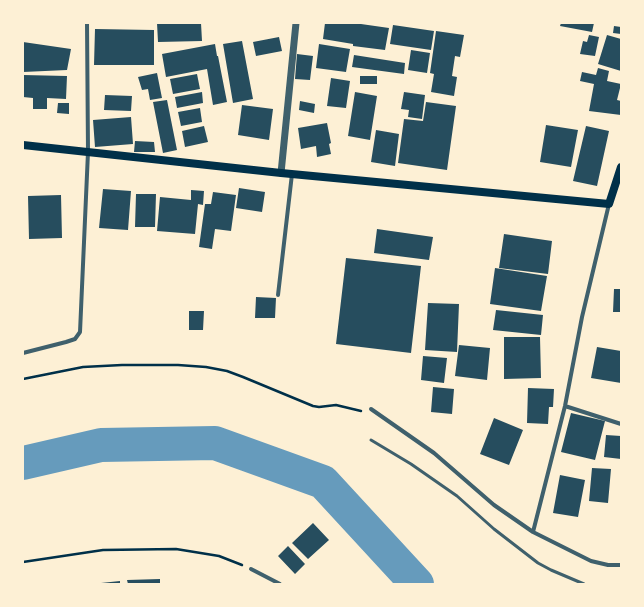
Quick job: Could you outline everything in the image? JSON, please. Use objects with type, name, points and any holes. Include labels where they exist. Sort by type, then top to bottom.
[{"type":"main road","points":[[23,146],[88,152],[158,161],[610,204],[619,182],[621,167]]},
{"type":"street","points":[[23,353],[77,338],[80,332],[88,152],[87,23]]},
{"type":"street","points":[[281,173],[296,23]]},
{"type":"street","points":[[278,295],[292,174]]},
{"type":"street","points":[[532,532],[565,406],[582,318],[610,204]]},
{"type":"street","points":[[565,406],[621,424]]},
{"type":"street","points":[[370,409],[434,453],[494,505],[532,532],[591,561],[608,565],[621,565]]},
{"type":"street","points":[[251,569],[280,584]]},
{"type":"lane","points":[[371,440],[411,464],[458,496],[494,529],[538,563],[584,584]]},
{"type":"path","points":[[23,379],[83,367],[170,365],[206,367],[227,371],[313,406],[319,407],[336,405],[366,412],[370,409]]},
{"type":"path","points":[[23,562],[103,550],[176,548],[219,556],[251,569]]},
{"type":"building","points":[[157,23],[201,23],[202,41],[158,42]]},
{"type":"building","points":[[325,23],[354,23],[389,28],[385,50],[353,46],[353,44],[323,39]]},
{"type":"building","points":[[561,23],[594,23],[592,32],[560,26]]},
{"type":"building","points":[[393,25],[434,31],[431,50],[390,44]]},
{"type":"building","points":[[614,26],[621,27],[621,34],[613,33]]},
{"type":"building","points":[[95,29],[154,30],[154,65],[94,65]]},
{"type":"building","points":[[436,31],[464,35],[460,57],[455,56],[452,76],[457,77],[454,96],[431,92],[434,74],[430,73]]},
{"type":"building","points":[[589,35],[599,37],[595,56],[580,54],[583,41],[587,42]]},
{"type":"building","points":[[607,35],[621,39],[621,71],[598,64]]},
{"type":"building","points":[[279,37],[282,51],[256,56],[253,42]]},
{"type":"building","points":[[242,41],[253,99],[233,103],[223,44]]},
{"type":"building","points":[[23,42],[71,49],[67,70],[23,72]]},
{"type":"building","points":[[215,44],[227,102],[213,105],[207,69],[166,77],[162,54]]},
{"type":"building","points":[[319,44],[350,49],[346,72],[316,68]]},
{"type":"building","points":[[411,50],[430,53],[427,73],[408,70]]},
{"type":"building","points":[[297,54],[313,56],[310,80],[295,79]]},
{"type":"building","points":[[354,55],[405,63],[404,74],[352,67]]},
{"type":"building","points":[[598,68],[609,71],[607,81],[621,84],[617,100],[621,101],[621,115],[589,111],[594,84],[580,81],[582,72],[596,75]]},
{"type":"building","points":[[157,73],[162,98],[150,100],[148,89],[142,90],[138,77]]},
{"type":"building","points":[[197,74],[200,89],[173,94],[170,79]]},
{"type":"building","points":[[23,75],[67,76],[66,99],[47,98],[47,109],[33,109],[33,98],[23,97]]},
{"type":"building","points":[[360,76],[377,76],[377,84],[360,84]]},
{"type":"building","points":[[331,78],[350,81],[346,108],[327,106]]},
{"type":"building","points":[[202,92],[203,103],[177,108],[175,97]]},
{"type":"building","points":[[355,92],[377,96],[370,140],[348,136]]},
{"type":"building","points":[[404,92],[425,95],[422,119],[408,117],[409,110],[401,109]]},
{"type":"building","points":[[105,95],[132,96],[131,111],[104,110]]},
{"type":"building","points":[[167,100],[177,150],[163,153],[153,102]]},
{"type":"building","points":[[300,101],[315,104],[314,113],[299,110]]},
{"type":"building","points":[[426,102],[456,106],[447,170],[398,163],[404,119],[423,121]]},
{"type":"building","points":[[58,103],[69,103],[69,114],[57,113]]},
{"type":"building","points":[[242,105],[273,109],[269,140],[238,135]]},
{"type":"building","points":[[200,108],[202,122],[181,126],[178,112]]},
{"type":"building","points":[[131,117],[133,144],[95,147],[93,120]]},
{"type":"building","points":[[327,123],[331,143],[329,144],[331,154],[317,157],[316,146],[301,149],[298,128]]},
{"type":"building","points":[[546,125],[578,130],[571,167],[540,162]]},
{"type":"building","points":[[204,126],[208,142],[185,147],[182,131]]},
{"type":"building","points":[[586,126],[609,131],[597,186],[573,181]]},
{"type":"building","points":[[376,130],[399,134],[395,166],[371,162]]},
{"type":"building","points":[[135,141],[154,142],[155,152],[134,152]]},
{"type":"building","points":[[239,188],[265,192],[262,212],[236,208]]},
{"type":"building","points":[[103,189],[131,191],[128,230],[99,228]]},
{"type":"building","points":[[191,190],[204,191],[203,205],[198,204],[195,234],[157,231],[160,197],[191,200]]},
{"type":"building","points":[[213,192],[236,195],[231,231],[215,229],[212,249],[199,247],[205,204],[211,204]]},
{"type":"building","points":[[136,194],[156,194],[155,227],[135,227]]},
{"type":"building","points":[[61,195],[62,238],[29,239],[28,196]]},
{"type":"building","points":[[377,229],[433,237],[429,260],[374,253]]},
{"type":"building","points":[[504,234],[552,241],[548,274],[499,268]]},
{"type":"building","points":[[346,258],[421,266],[411,353],[336,344]]},
{"type":"building","points":[[495,268],[547,276],[541,311],[490,304]]},
{"type":"building","points":[[614,289],[621,289],[621,312],[613,312]]},
{"type":"building","points":[[256,297],[276,298],[275,318],[255,318]]},
{"type":"building","points":[[428,303],[459,304],[457,352],[425,350]]},
{"type":"building","points":[[496,310],[543,315],[541,335],[493,330]]},
{"type":"building","points":[[189,311],[204,311],[203,330],[189,330]]},
{"type":"building","points":[[504,337],[540,337],[541,378],[504,379]]},
{"type":"building","points":[[459,345],[490,348],[487,380],[455,376]]},
{"type":"building","points":[[597,347],[621,351],[621,383],[591,378]]},
{"type":"building","points":[[423,356],[447,358],[444,383],[421,380]]},
{"type":"building","points":[[433,387],[454,389],[452,414],[431,412]]},
{"type":"building","points":[[528,388],[554,389],[553,407],[549,407],[548,424],[527,423]]},
{"type":"building","points":[[571,413],[605,421],[595,460],[561,452]]},
{"type":"building","points":[[494,418],[523,430],[509,465],[480,454]]},
{"type":"building","points":[[606,435],[621,436],[621,459],[604,457]]},
{"type":"building","points":[[592,468],[611,469],[608,503],[589,501]]},
{"type":"building","points":[[560,475],[585,480],[578,517],[553,513]]},
{"type":"building","points":[[313,523],[329,540],[308,559],[292,543]]},
{"type":"building","points":[[288,546],[305,564],[295,574],[278,556]]},
{"type":"building","points":[[160,579],[160,584],[128,584],[127,580]]},
{"type":"building","points":[[120,581],[120,584],[101,584],[101,583]]},
{"type":"waterway","points":[[23,463],[101,445],[215,443],[323,482],[417,584]]}]
